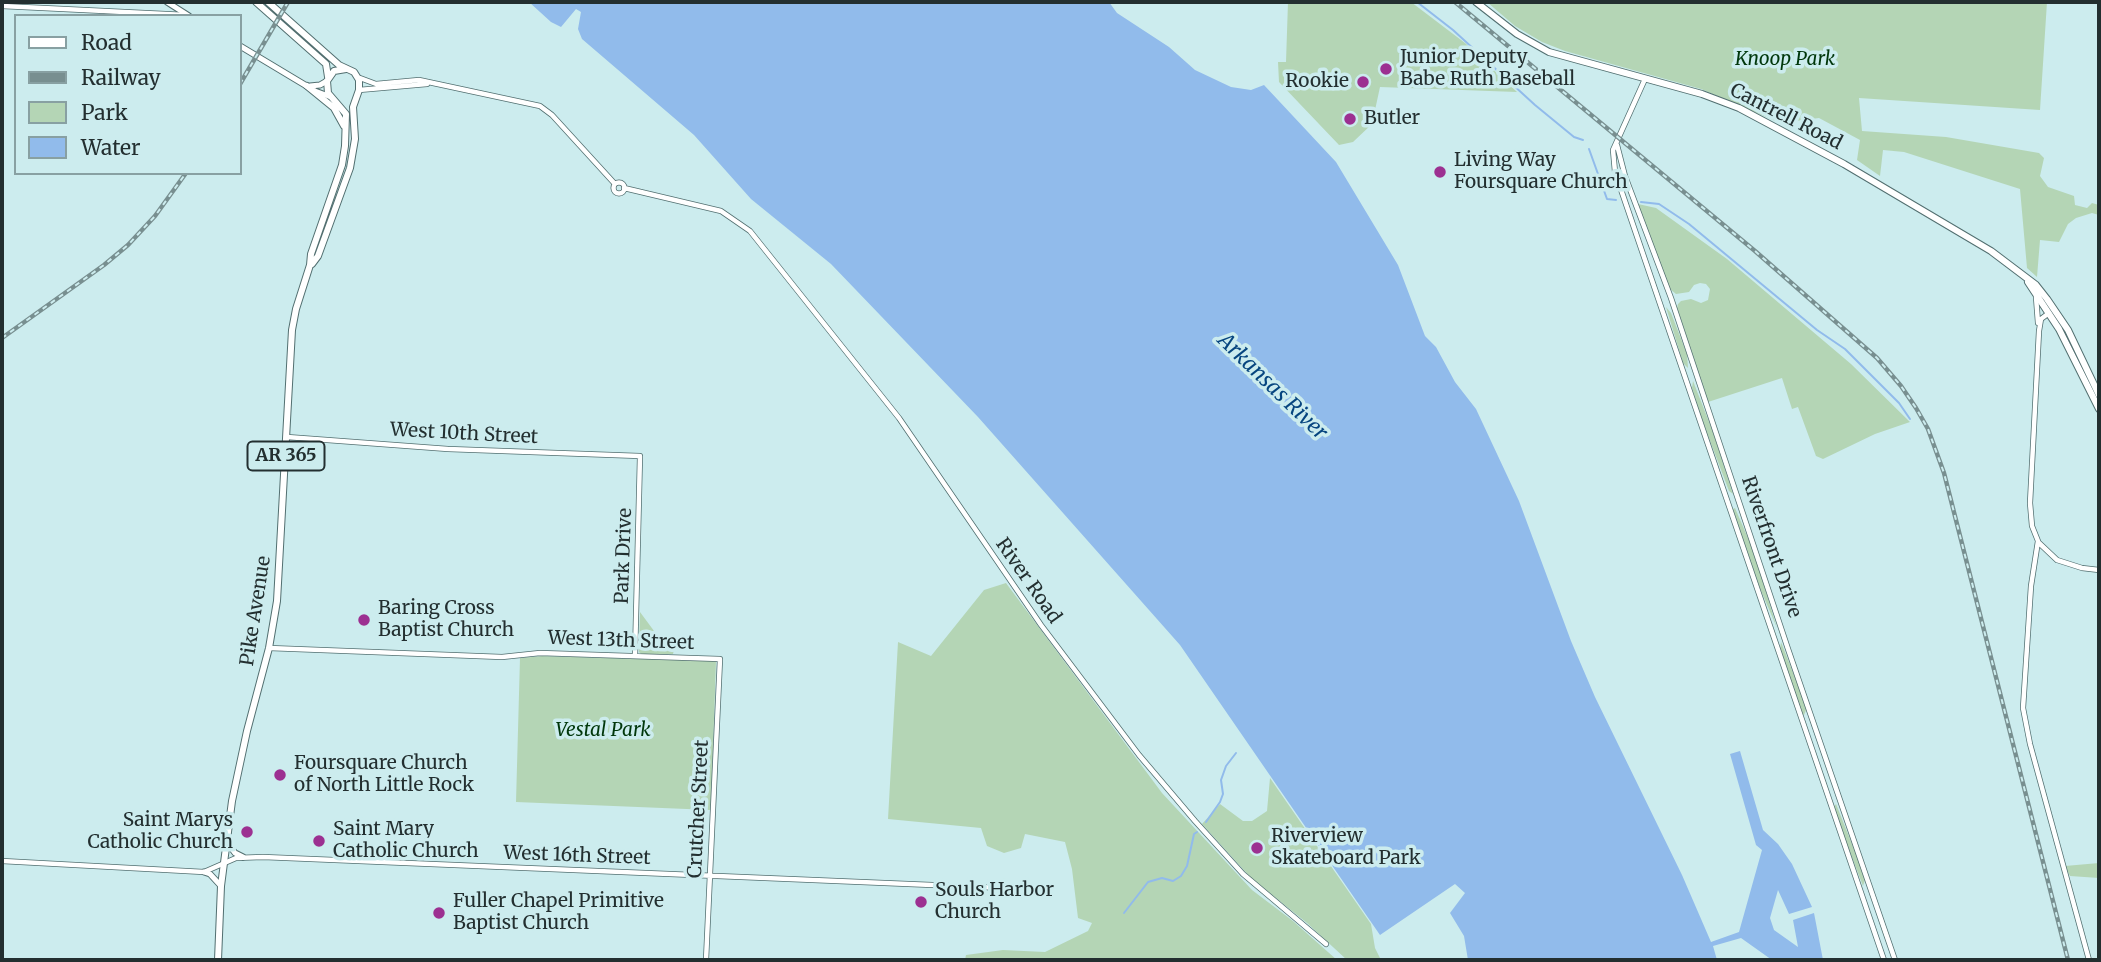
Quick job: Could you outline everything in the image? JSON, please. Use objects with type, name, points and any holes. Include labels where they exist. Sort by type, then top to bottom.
[{"type":"main road","points":[[167,2],[186,14]]},
{"type":"main road","points":[[256,2],[326,64],[332,98]]},
{"type":"main road","points":[[268,2],[357,76]]},
{"type":"main road","name":"Cantrell Road","points":[[1476,2],[1511,30],[1549,52],[1719,100],[1762,120],[1882,186],[1991,251],[2039,288],[2059,314],[2099,395]]},
{"type":"main road","points":[[242,47],[332,98],[346,102],[358,92]]},
{"type":"main road","points":[[307,86],[320,85],[338,69],[346,69]]},
{"type":"main road","name":"AR 365","points":[[357,76],[358,92]]},
{"type":"main road","points":[[307,86],[337,111],[346,135]]},
{"type":"main road","name":"Pike Avenue","points":[[310,265],[318,256],[350,168],[355,139],[353,107],[358,92]]},
{"type":"main road","name":"Pike Avenue","points":[[218,960],[226,841],[244,743],[269,648],[277,601],[292,330],[311,254],[342,165],[346,135],[346,114],[332,98]]},
{"type":"main road","name":"Cantrell Road","points":[[2028,280],[2049,313],[2099,409]]},
{"type":"main road","points":[[2090,373],[2099,381]]},
{"type":"main road","points":[[226,841],[235,853],[243,857]]},
{"type":"main road","points":[[204,872],[210,874],[221,886]]},
{"type":"street","points":[[2,6],[167,14]]},
{"type":"street","points":[[357,76],[373,83],[419,80],[428,84]]},
{"type":"street","name":"Riverfront Drive","points":[[1645,79],[1613,150],[1617,180],[1884,960]]},
{"type":"street","points":[[358,92],[428,84]]},
{"type":"street","name":"River Road","points":[[428,84],[540,106],[552,115],[615,184],[621,183],[624,188],[711,208],[729,215],[756,237],[900,418],[1034,615],[1153,772],[1243,874],[1326,944]]},
{"type":"street","name":"Riverfront Drive","points":[[1617,145],[1625,176],[1671,298],[1895,960]]},
{"type":"street","points":[[2035,294],[2039,331]]},
{"type":"street","points":[[2049,313],[2041,319],[2039,331],[2030,503],[2032,526],[2038,541],[2057,560],[2099,570]]},
{"type":"street","name":"West 10th Street","points":[[287,437],[448,449],[640,456]]},
{"type":"street","name":"Park Drive","points":[[635,656],[640,456]]},
{"type":"street","points":[[2038,541],[2031,586],[2024,716],[2088,960]]},
{"type":"street","name":"West 13th Street","points":[[269,648],[502,657],[540,653],[720,659]]},
{"type":"street","name":"Crutcher Street","points":[[706,960],[720,659]]},
{"type":"street","name":"West 16th Street","points":[[2,861],[204,872],[243,857],[1028,889]]},
{"type":"green space","name":"Junior Deputy Babe Ruth Baseball","points":[[1288,2],[1411,2],[1465,43],[1517,92],[1380,87],[1372,124],[1353,142],[1339,145],[1279,82],[1278,62],[1286,62]]},
{"type":"green space","name":"Knoop Park","points":[[1487,2],[2047,2],[2040,110],[1859,98],[1862,131],[1946,137],[2039,153],[2044,158],[2040,176],[2048,187],[2074,196],[2075,205],[2087,208],[2092,203],[2099,205],[2099,215],[2092,213],[2076,218],[2068,224],[2059,242],[2040,240],[2037,277],[2027,268],[2020,189],[1904,152],[1883,150],[1880,176],[1857,160],[1860,140],[1819,118],[1780,123],[1701,89],[1565,51],[1542,42],[1515,26]]},
{"type":"green space","points":[[1638,204],[1656,208],[1727,259],[1851,364],[1910,422],[1875,434],[1823,459],[1816,456],[1798,407],[1792,409],[1782,378],[1708,402],[1677,308],[1681,301],[1691,299],[1701,303],[1708,300],[1710,289],[1706,284],[1700,283],[1694,285],[1689,292],[1676,294],[1670,289]]},
{"type":"green space","points":[[1666,307],[1671,313],[1687,354],[1688,368],[1683,363]]},
{"type":"green space","points":[[1693,381],[1733,494],[1729,491],[1701,417],[1692,388]]},
{"type":"green space","points":[[1735,508],[1754,552],[1777,628],[1759,586],[1736,519]]},
{"type":"green space","points":[[1006,583],[1162,793],[1252,890],[1293,921],[1337,960],[965,960],[966,955],[1003,950],[1045,952],[1088,931],[1092,923],[1078,918],[1072,869],[1065,842],[1025,834],[1021,848],[1004,853],[987,846],[981,828],[888,819],[898,642],[931,656],[984,590]]},
{"type":"green space","points":[[640,612],[657,635],[674,650],[673,654],[639,652]]},
{"type":"green space","points":[[1781,642],[1807,708],[1804,715],[1780,650]]},
{"type":"green space","name":"Vestal Park","points":[[542,656],[716,661],[711,810],[516,802],[520,658]]},
{"type":"green space","points":[[1270,778],[1371,924],[1375,948],[1381,960],[1347,960],[1307,923],[1251,878],[1202,824],[1220,804],[1243,821],[1252,821],[1267,811]]},
{"type":"green space","points":[[1836,804],[1865,880],[1863,886],[1836,816]]},
{"type":"green space","points":[[2099,863],[2099,878],[2070,876],[2065,866]]},
{"type":"water","name":"Arkansas River","points":[[529,2],[1109,2],[1117,13],[1169,47],[1195,70],[1231,87],[1251,90],[1264,85],[1336,162],[1398,265],[1425,336],[1436,347],[1455,382],[1476,409],[1519,501],[1571,641],[1595,697],[1682,875],[1711,942],[1739,932],[1762,850],[1756,845],[1730,754],[1740,751],[1763,830],[1778,844],[1792,864],[1812,907],[1789,914],[1778,890],[1770,918],[1774,930],[1798,947],[1793,920],[1814,913],[1823,960],[1772,960],[1741,938],[1713,946],[1717,960],[1468,960],[1464,936],[1450,913],[1465,893],[1455,884],[1380,935],[1180,645],[978,417],[831,264],[751,199],[694,135],[582,39],[578,29],[581,12],[576,9],[561,27],[551,22]]},
{"type":"waterway","points":[[1417,2],[1453,30],[1535,105],[1574,137],[1583,140]]},
{"type":"waterway","points":[[1589,149],[1607,199],[1616,200]]},
{"type":"waterway","points":[[1641,202],[1659,204],[1689,224],[1817,330],[1845,349],[1899,403],[1910,419]]},
{"type":"waterway","points":[[1206,822],[1220,802],[1223,794],[1221,780],[1226,766],[1236,753]]},
{"type":"waterway","points":[[1124,913],[1148,882],[1162,878],[1173,881],[1181,876],[1187,866],[1194,834],[1197,832]]},
{"type":"railway","points":[[242,81],[288,2]]},
{"type":"railway","points":[[1455,2],[1755,251],[1877,358],[1916,408],[1928,429],[1944,473],[2068,960]]},
{"type":"railway","points":[[2,338],[128,245],[155,216],[185,175]]},
{"type":"place","name":"Junior Deputy Babe Ruth Baseball","points":[[1386,69]]},
{"type":"place","name":"Rookie","points":[[1363,82]]},
{"type":"place","name":"Butler","points":[[1350,119]]},
{"type":"place","name":"Living Way Foursquare Church","points":[[1440,172]]},
{"type":"place","name":"Baring Cross Baptist Church","points":[[364,620]]},
{"type":"place","name":"Foursquare Church of North Little Rock","points":[[280,775]]},
{"type":"place","name":"Saint Marys Catholic Church","points":[[247,832]]},
{"type":"place","name":"Saint Mary Catholic Church","points":[[319,841]]},
{"type":"place","name":"Riverview Skateboard Park","points":[[1257,848]]},
{"type":"place","name":"Souls Harbor Church","points":[[921,902]]},
{"type":"place","name":"Fuller Chapel Primitive Baptist Church","points":[[439,913]]}]
